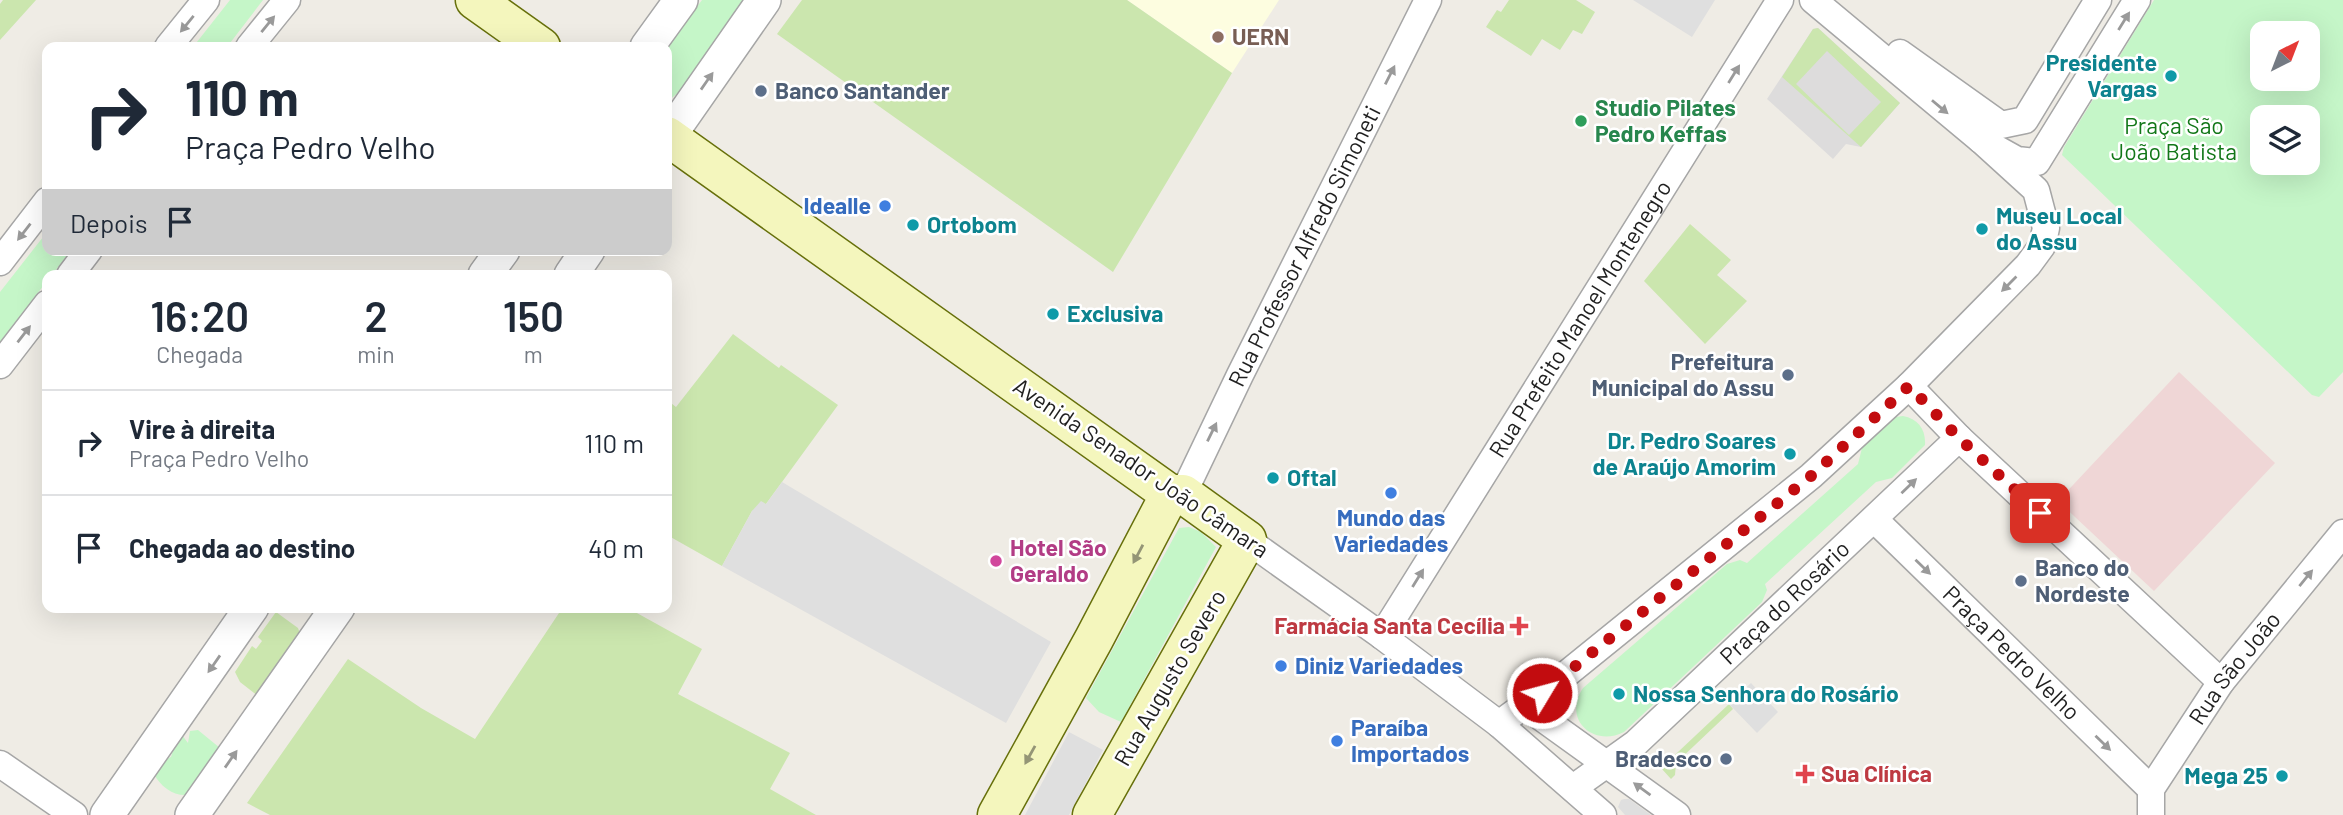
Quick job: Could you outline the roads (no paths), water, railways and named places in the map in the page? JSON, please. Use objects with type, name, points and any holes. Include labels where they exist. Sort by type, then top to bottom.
[{"type":"main road","points":[[475,0],[534,42]]},
{"type":"main road","name":"Avenida Senador João Câmara","points":[[672,140],[1177,494],[1247,540]]},
{"type":"main road","points":[[997,815],[1177,494]]},
{"type":"main road","name":"Rua Augusto Severo","points":[[1092,815],[1247,540]]},
{"type":"street","points":[[172,42],[206,0]]},
{"type":"street","points":[[253,42],[287,0]]},
{"type":"street","points":[[651,42],[681,0]]},
{"type":"street","points":[[672,130],[764,0]]},
{"type":"street","name":"Rua Professor Alfredo Simoneti","points":[[1177,494],[1240,375],[1428,0]]},
{"type":"street","name":"Rua Prefeito Manoel Montenegro","points":[[1381,636],[1780,0]]},
{"type":"street","points":[[1499,724],[1559,680],[1811,476],[1909,386],[2028,265],[2042,246],[2046,228],[2036,190],[1813,0]]},
{"type":"street","points":[[1828,0],[2001,125],[2025,120],[2098,0]]},
{"type":"street","points":[[1981,141],[2017,160],[2037,162],[2137,0]]},
{"type":"street","points":[[0,262],[42,207]]},
{"type":"street","points":[[74,270],[84,256]]},
{"type":"street","points":[[0,365],[42,310]]},
{"type":"street","points":[[1909,386],[1959,438],[2221,682]]},
{"type":"street","name":"Praça do Rosário","points":[[1573,788],[1636,743],[1959,438]]},
{"type":"street","name":"Praça Pedro Velho","points":[[1874,519],[2151,789]]},
{"type":"street","name":"Rua São João","points":[[2151,789],[2221,682],[2343,533]]},
{"type":"street","name":"Avenida Senador João Câmara","points":[[1247,540],[1499,724],[1604,815]]},
{"type":"street","points":[[107,815],[248,613]]},
{"type":"street","points":[[192,815],[324,613]]},
{"type":"street","points":[[1524,705],[1677,815]]},
{"type":"street","points":[[1546,765],[1560,771],[1573,764],[1578,750],[1569,737]]},
{"type":"street","points":[[0,765],[74,815]]},
{"type":"street","points":[[2151,789],[2151,815]]},
{"type":"place","name":"UERN","points":[[1218,37]]},
{"type":"place","name":"Presidente Vargas","points":[[2171,76]]},
{"type":"place","name":"Banco Santander","points":[[761,91]]},
{"type":"place","name":"Studio Pilates Pedro Keffas","points":[[1581,121]]},
{"type":"place","name":"Idealle","points":[[885,206]]},
{"type":"place","name":"Ortobom","points":[[913,225]]},
{"type":"place","name":"Museu Local do Assu","points":[[1982,229]]},
{"type":"place","name":"Exclusiva","points":[[1053,314]]},
{"type":"place","name":"Prefeitura Municipal do Assu","points":[[1788,375]]},
{"type":"place","name":"Dr. Pedro Soares de Araújo Amorim","points":[[1790,454]]},
{"type":"place","name":"Oftal","points":[[1273,478]]},
{"type":"place","name":"Mundo das Variedades","points":[[1391,493]]},
{"type":"place","name":"Hotel São Geraldo","points":[[996,561]]},
{"type":"place","name":"Banco do Nordeste","points":[[2021,581]]},
{"type":"place","name":"Farmácia Santa Cecília","points":[[1519,626]]},
{"type":"place","name":"Diniz Variedades","points":[[1281,666]]},
{"type":"place","name":"Nossa Senhora do Rosário","points":[[1619,694]]},
{"type":"place","name":"Paraíba Importados","points":[[1337,741]]},
{"type":"place","name":"Bradesco","points":[[1726,759]]},
{"type":"place","name":"Sua Clínica","points":[[1805,774]]},
{"type":"place","name":"Mega 25","points":[[2282,776]]},
{"type":"park label","name":"Praça São João Batista","points":[[2174,139]]}]
